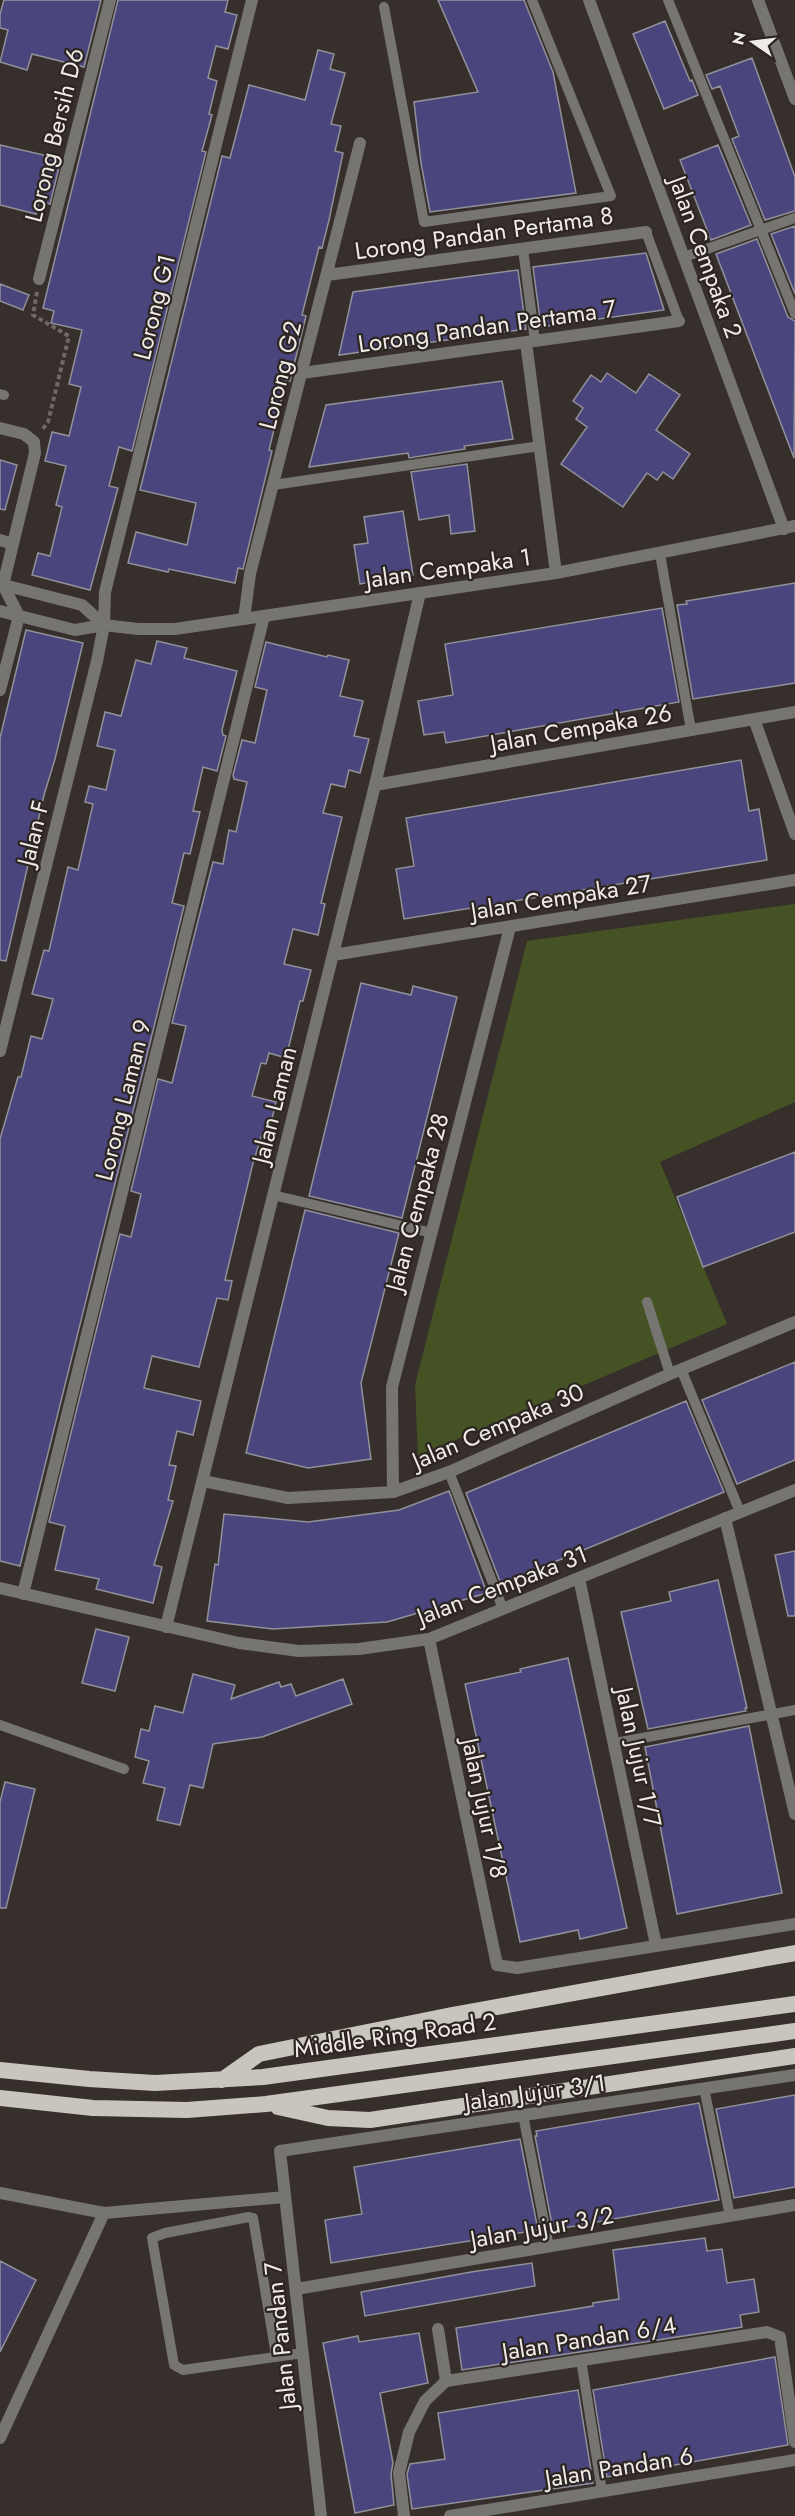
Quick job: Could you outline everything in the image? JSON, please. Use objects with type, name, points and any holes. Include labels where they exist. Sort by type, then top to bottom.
[{"type":"highway","points":[[221,2081],[259,2054],[452,2015],[795,1953]]},
{"type":"highway","points":[[771,1957],[795,1961]]},
{"type":"highway","name":"Middle Ring Road 2","points":[[0,2070],[155,2083],[221,2081],[795,2004]]},
{"type":"highway","name":"Middle Ring Road 2","points":[[0,2098],[93,2109],[187,2110],[266,2104],[795,2031]]},
{"type":"highway","points":[[266,2104],[328,2118],[370,2120],[795,2056]]},
{"type":"street","name":"Lorong Bersih D6","points":[[39,279],[110,0]]},
{"type":"street","name":"Lorong G1","points":[[104,626],[105,592],[252,0]]},
{"type":"street","name":"Jalan Cempaka 2","points":[[591,0],[684,257],[790,527]]},
{"type":"street","points":[[758,0],[795,99]]},
{"type":"street","name":"Lorong G2","points":[[244,619],[250,574],[360,143]]},
{"type":"street","name":"Lorong Pandan Pertama 8","points":[[327,275],[646,232]]},
{"type":"street","name":"Lorong Pandan Pertama 7","points":[[302,373],[679,321]]},
{"type":"street","points":[[531,341],[540,446],[556,573]]},
{"type":"street","points":[[0,428],[24,434],[34,442],[35,453],[2,585],[19,616],[4,655],[0,690]]},
{"type":"street","name":"Jalan Cempaka 1","points":[[0,611],[75,630],[104,626],[175,629],[556,573],[790,527]]},
{"type":"street","points":[[0,540],[13,544]]},
{"type":"street","points":[[2,585],[82,605],[104,626]]},
{"type":"street","name":"Jalan Laman","points":[[166,1627],[375,785],[420,593]]},
{"type":"street","name":"Lorong Laman 9","points":[[23,1594],[264,616]]},
{"type":"street","name":"Jalan F","points":[[0,1051],[98,661],[104,626]]},
{"type":"street","name":"Jalan Cempaka 26","points":[[375,785],[795,712]]},
{"type":"street","points":[[754,719],[795,834]]},
{"type":"street","name":"Jalan Cempaka 27","points":[[333,955],[795,880]]},
{"type":"street","name":"Jalan Cempaka 28","points":[[393,1492],[392,1387],[510,927]]},
{"type":"street","name":"Jalan Cempaka 30","points":[[203,1481],[288,1498],[393,1492],[449,1472],[675,1372],[795,1322]]},
{"type":"street","name":"Jalan Cempaka 31","points":[[0,1588],[239,1643],[299,1651],[359,1649],[429,1639],[795,1490]]},
{"type":"street","points":[[725,1518],[795,1814]]},
{"type":"street","name":"Jalan Jujur 1/7","points":[[579,1578],[656,1944]]},
{"type":"street","name":"Jalan Jujur 1/8","points":[[429,1639],[495,1962],[500,1966],[517,1968],[656,1944]]},
{"type":"street","points":[[656,1944],[795,1924]]},
{"type":"street","name":"Jalan Jujur 3/1","points":[[280,2151],[795,2075]]},
{"type":"street","name":"Jalan Pandan 7","points":[[280,2151],[321,2516]]},
{"type":"street","points":[[0,2193],[104,2213],[285,2197]]},
{"type":"street","name":"Jalan Jujur 3/2","points":[[296,2289],[795,2205]]},
{"type":"street","points":[[0,2438],[104,2213]]},
{"type":"street","points":[[404,2516],[399,2473],[409,2432],[425,2401],[446,2381],[438,2329]]},
{"type":"street","name":"Jalan Pandan 6/4","points":[[446,2381],[767,2332],[780,2337],[795,2442]]},
{"type":"street","name":"Jalan Pandan 6","points":[[450,2516],[795,2460]]},
{"type":"street","points":[[532,2503],[534,2516]]},
{"type":"lane","points":[[384,7],[424,222],[611,196],[532,0]]},
{"type":"lane","points":[[668,0],[795,314]]},
{"type":"lane","points":[[684,257],[795,218]]},
{"type":"lane","points":[[646,232],[679,321]]},
{"type":"lane","points":[[523,249],[531,341]]},
{"type":"lane","points":[[273,485],[540,446]]},
{"type":"lane","points":[[660,554],[691,730]]},
{"type":"lane","points":[[273,1195],[432,1233]]},
{"type":"lane","points":[[647,1302],[675,1372],[740,1512]]},
{"type":"lane","points":[[449,1472],[503,1609]]},
{"type":"lane","points":[[615,1743],[795,1710]]},
{"type":"lane","points":[[0,1725],[124,1769]]},
{"type":"lane","points":[[704,2088],[730,2216]]},
{"type":"lane","points":[[523,2115],[549,2247]]},
{"type":"lane","points":[[276,2355],[253,2218],[176,2231],[152,2238],[174,2365],[183,2370],[276,2355],[303,2353]]},
{"type":"lane","points":[[581,2360],[602,2491]]},
{"type":"path","points":[[34,442],[48,422],[69,336],[33,315],[39,279]]},
{"type":"green space","points":[[795,904],[795,1102],[660,1162],[727,1324],[418,1456],[415,1385],[527,941]]},
{"type":"building","points":[[4,0],[101,0],[84,67],[32,54],[27,70],[0,62],[8,30],[0,28],[0,14]]},
{"type":"building","points":[[118,0],[228,0],[225,12],[237,15],[228,49],[216,46],[208,78],[217,81],[209,114],[212,115],[202,151],[206,152],[132,451],[119,447],[109,486],[118,488],[90,590],[32,575],[38,553],[50,556],[62,507],[56,505],[66,466],[45,461],[52,432],[69,436],[81,387],[69,384],[82,330],[51,323],[54,311],[43,308]]},
{"type":"building","points":[[438,0],[524,0],[553,72],[576,193],[430,212],[421,163],[414,102],[478,92]]},
{"type":"building","points":[[665,21],[698,95],[664,109],[633,34]]},
{"type":"building","points":[[318,50],[334,54],[330,69],[345,73],[331,124],[341,126],[335,151],[343,153],[322,248],[319,247],[302,315],[306,316],[290,381],[286,380],[269,450],[272,451],[243,569],[238,568],[235,583],[128,563],[136,532],[187,545],[196,503],[140,490],[222,156],[230,158],[249,85],[305,100]]},
{"type":"building","points":[[752,58],[795,177],[795,211],[765,220],[732,139],[739,136],[720,86],[712,89],[706,75]]},
{"type":"building","points":[[0,145],[61,159],[50,204],[39,201],[36,214],[0,205]]},
{"type":"building","points":[[718,145],[751,225],[711,240],[680,160]]},
{"type":"building","points":[[795,226],[795,294],[771,234]]},
{"type":"building","points":[[757,239],[788,317],[795,321],[794,458],[716,254]]},
{"type":"building","points":[[646,253],[664,310],[541,327],[533,267]]},
{"type":"building","points":[[518,270],[526,329],[339,355],[353,292]]},
{"type":"building","points":[[0,284],[29,295],[23,310],[0,301]]},
{"type":"building","points":[[607,373],[636,393],[649,374],[680,395],[656,430],[690,454],[673,479],[663,472],[657,480],[647,473],[623,507],[561,464],[587,427],[576,419],[583,408],[573,401],[591,375],[601,382]]},
{"type":"building","points":[[502,381],[513,439],[464,446],[465,449],[409,458],[408,453],[309,467],[326,405]]},
{"type":"building","points":[[0,460],[17,465],[5,510],[0,509]]},
{"type":"building","points":[[467,464],[475,531],[451,534],[449,515],[419,520],[411,472]]},
{"type":"building","points":[[403,511],[413,575],[360,584],[354,545],[368,543],[364,517]]},
{"type":"building","points":[[795,583],[795,683],[693,699],[677,605],[687,604],[686,601]]},
{"type":"building","points":[[662,608],[679,702],[446,743],[444,732],[424,735],[418,701],[453,695],[445,644]]},
{"type":"building","points":[[26,630],[83,643],[44,795],[6,961],[0,960],[0,738]]},
{"type":"building","points":[[157,641],[187,648],[184,658],[237,671],[222,730],[223,735],[226,736],[217,771],[203,767],[193,811],[200,812],[190,854],[184,853],[172,903],[184,906],[20,1566],[0,1561],[0,1139],[18,1077],[21,1077],[31,1036],[42,1039],[53,999],[32,994],[44,950],[49,951],[68,867],[78,870],[93,804],[85,802],[89,786],[106,790],[115,750],[97,746],[105,712],[121,716],[136,660],[151,664]]},
{"type":"building","points":[[266,642],[349,660],[340,696],[363,701],[354,736],[369,739],[360,773],[349,770],[345,787],[331,784],[323,813],[342,817],[321,903],[325,904],[318,935],[293,929],[284,964],[311,970],[303,1001],[300,1001],[286,1058],[269,1053],[266,1064],[261,1063],[252,1096],[276,1102],[268,1135],[262,1134],[252,1167],[225,1280],[232,1281],[228,1300],[217,1298],[199,1367],[152,1356],[144,1388],[201,1401],[193,1435],[177,1431],[169,1465],[176,1466],[168,1500],[173,1501],[154,1565],[162,1567],[153,1603],[96,1589],[99,1579],[55,1570],[65,1526],[49,1522],[120,1234],[131,1237],[141,1194],[131,1191],[158,1079],[172,1083],[186,1026],[172,1023],[213,862],[223,864],[229,830],[236,832],[247,782],[234,779],[233,775],[242,740],[255,743],[267,690],[255,687]]},
{"type":"building","points":[[741,760],[749,811],[759,809],[767,860],[404,919],[396,869],[414,866],[406,818]]},
{"type":"building","points":[[361,983],[411,995],[413,986],[457,997],[402,1218],[309,1196]]},
{"type":"building","points":[[795,1152],[795,1232],[703,1267],[677,1197]]},
{"type":"building","points":[[305,1210],[399,1233],[361,1383],[371,1459],[308,1468],[246,1453]]},
{"type":"building","points":[[795,1362],[795,1460],[737,1484],[702,1400]]},
{"type":"building","points":[[686,1401],[724,1492],[501,1584],[466,1493]]},
{"type":"building","points":[[449,1491],[487,1593],[387,1622],[273,1629],[207,1621],[215,1564],[218,1565],[224,1514],[308,1522],[399,1510]]},
{"type":"building","points":[[795,1551],[795,1616],[788,1616],[775,1555]]},
{"type":"building","points":[[718,1580],[746,1711],[648,1729],[621,1612],[671,1601],[669,1592]]},
{"type":"building","points":[[96,1629],[129,1637],[115,1691],[82,1683]]},
{"type":"building","points":[[568,1658],[627,1928],[580,1939],[578,1930],[520,1942],[465,1684],[521,1672],[520,1669]]},
{"type":"building","points":[[193,1674],[235,1685],[231,1699],[279,1682],[281,1687],[291,1684],[296,1696],[343,1679],[352,1704],[262,1737],[213,1744],[203,1788],[190,1785],[180,1825],[157,1820],[165,1788],[143,1783],[149,1761],[135,1757],[141,1729],[149,1731],[155,1706],[183,1713]]},
{"type":"building","points":[[749,1726],[782,1893],[677,1914],[645,1747]]},
{"type":"building","points":[[5,1782],[35,1789],[6,1908],[0,1908],[0,1802]]},
{"type":"building","points":[[795,2095],[795,2187],[734,2198],[716,2109]]},
{"type":"building","points":[[699,2103],[719,2200],[553,2230],[535,2136],[537,2136],[536,2131]]},
{"type":"building","points":[[520,2139],[538,2230],[331,2263],[325,2220],[362,2214],[354,2167]]},
{"type":"building","points":[[705,2238],[707,2251],[722,2249],[727,2283],[754,2279],[759,2312],[740,2315],[742,2327],[462,2370],[456,2328],[593,2306],[593,2303],[619,2299],[613,2250]]},
{"type":"building","points":[[0,2261],[36,2280],[0,2352]]},
{"type":"building","points":[[532,2263],[535,2286],[365,2316],[361,2292]]},
{"type":"building","points":[[419,2333],[428,2383],[380,2393],[393,2463],[391,2474],[394,2505],[355,2513],[323,2343],[358,2336],[359,2342]]},
{"type":"building","points":[[775,2357],[788,2445],[607,2477],[593,2390]]},
{"type":"building","points":[[578,2390],[593,2483],[412,2509],[407,2474],[410,2464],[445,2459],[438,2413]]}]
